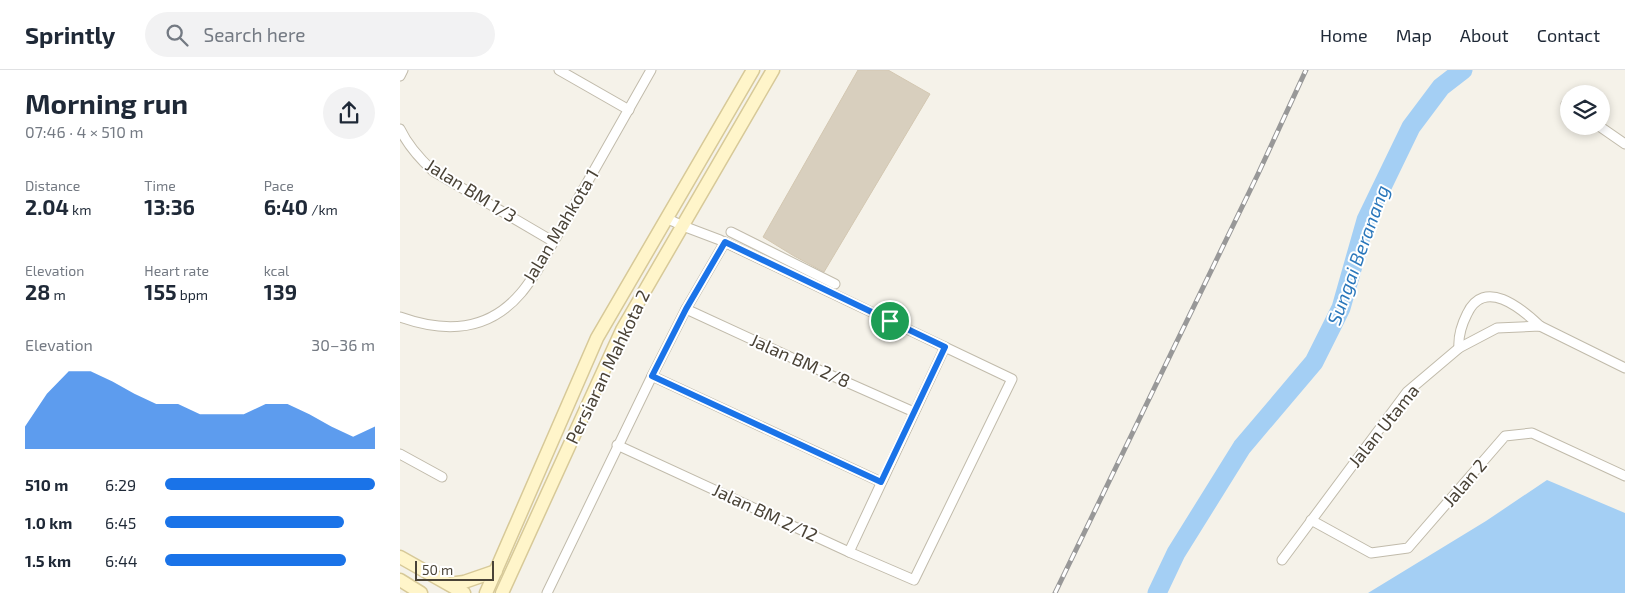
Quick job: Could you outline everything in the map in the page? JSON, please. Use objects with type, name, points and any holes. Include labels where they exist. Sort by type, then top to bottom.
[{"type":"main road","name":"Persiaran Mahkota 2","points":[[486,593],[597,338],[753,70]]},
{"type":"main road","name":"Persiaran Mahkota 2","points":[[502,593],[622,330],[773,70]]},
{"type":"main road","points":[[400,557],[464,593]]},
{"type":"main road","points":[[449,584],[464,582],[496,571]]},
{"type":"main road","points":[[400,580],[422,593]]},
{"type":"street","points":[[400,76],[404,70]]},
{"type":"street","points":[[559,70],[629,110]]},
{"type":"street","name":"Jalan Mahkota 1","points":[[400,317],[433,327],[456,328],[491,317],[506,308],[521,293],[537,270],[651,70]]},
{"type":"street","name":"Jalan BM 1/3","points":[[400,128],[406,142],[433,171],[554,242]]},
{"type":"street","points":[[1610,134],[1625,144]]},
{"type":"street","points":[[666,218],[725,242],[945,347],[849,552]]},
{"type":"street","points":[[732,232],[835,284]]},
{"type":"street","points":[[548,593],[617,445],[686,309],[725,242]]},
{"type":"street","points":[[1459,348],[1463,322],[1471,305],[1480,297],[1489,296],[1509,301],[1530,316],[1540,326]]},
{"type":"street","name":"Jalan BM 2/8","points":[[686,309],[914,412]]},
{"type":"street","name":"Jalan Utama","points":[[1282,560],[1407,392],[1459,348],[1497,328],[1540,326],[1625,368]]},
{"type":"street","name":"Jalan BM 2/12","points":[[617,445],[914,580],[1012,379],[945,347]]},
{"type":"street","points":[[652,376],[881,482]]},
{"type":"street","name":"Jalan 2","points":[[1312,520],[1371,553],[1408,548],[1505,436],[1532,433],[1625,476]]},
{"type":"street","points":[[400,454],[442,477]]},
{"type":"water","points":[[1547,480],[1625,513],[1625,593],[1368,593],[1486,521]]},
{"type":"building","points":[[858,70],[888,70],[930,94],[824,272],[763,237]]},
{"type":"waterway","name":"Sungai Beranang","points":[[1157,593],[1176,553],[1242,447],[1314,362],[1341,308],[1366,220],[1411,127],[1441,87],[1463,70]]},
{"type":"railway","points":[[1055,593],[1258,174],[1306,70]]},
{"type":"route","points":[[725,242],[890,321],[945,347],[881,482],[652,376],[686,309],[725,242]]}]
